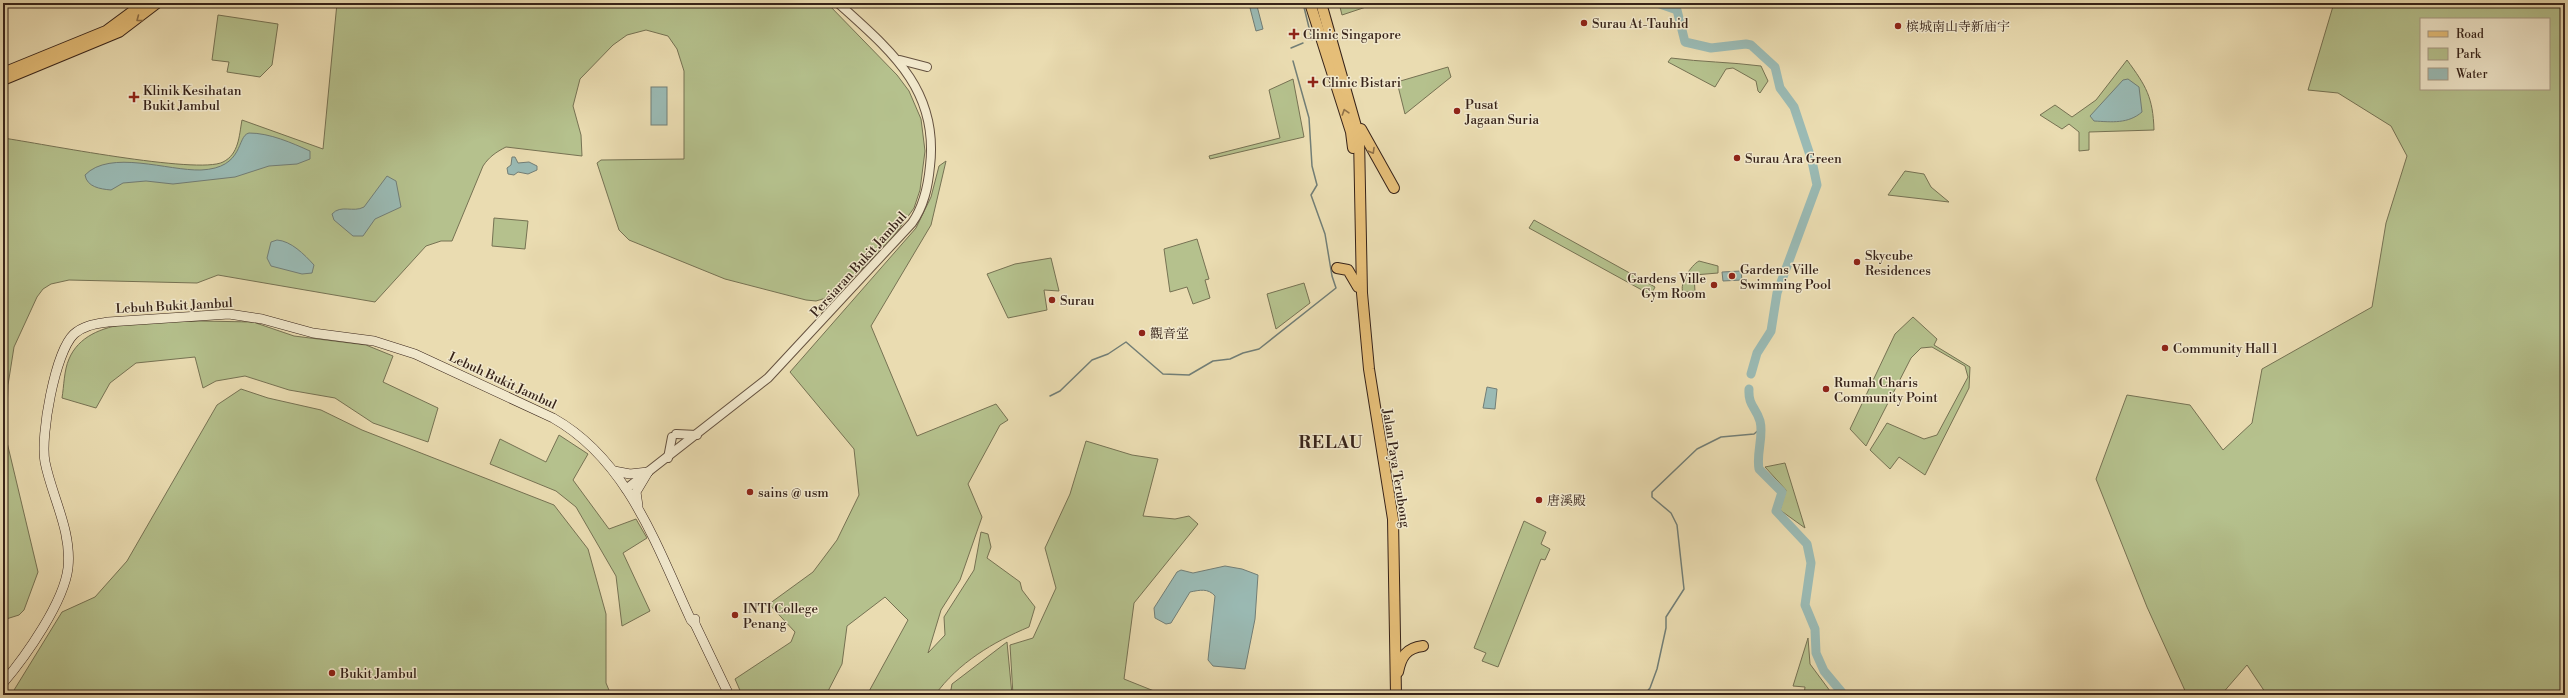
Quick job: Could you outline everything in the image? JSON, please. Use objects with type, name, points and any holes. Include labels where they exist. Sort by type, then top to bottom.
[{"type":"main road","points":[[3,72],[106,31],[144,3]]},
{"type":"main road","points":[[3,80],[119,32],[156,3]]},
{"type":"main road","name":"Jalan Paya Terubong","points":[[1310,3],[1353,139],[1355,256],[1369,369],[1393,519],[1396,690]]},
{"type":"main road","name":"Jalan Paya Terubong","points":[[1321,3],[1355,116],[1359,137],[1360,290]]},
{"type":"main road","points":[[1355,116],[1370,148],[1394,188]]},
{"type":"main road","points":[[1337,268],[1348,270],[1360,290]]},
{"type":"main road","name":"Lebuh Bukit Jambul","points":[[3,683],[53,610],[67,576],[68,546],[45,462],[45,436],[55,378],[62,352],[74,334],[92,324],[229,314],[262,319],[313,333],[387,344],[434,362],[574,429],[614,471],[639,510],[672,576],[682,589],[695,618],[696,624],[729,695]]},
{"type":"main road","points":[[614,471],[630,474],[648,472]]},
{"type":"main road","points":[[639,510],[636,492],[648,472]]},
{"type":"main road","points":[[1396,690],[1402,656],[1409,650],[1423,646]]},
{"type":"street","name":"Persiaran Bukit Jambul","points":[[626,489],[668,458],[771,375],[806,340],[917,216],[928,189],[932,141],[923,101],[913,80],[895,58],[838,3]]},
{"type":"street","points":[[895,58],[905,63],[925,67],[913,80]]},
{"type":"street","points":[[668,458],[674,435],[697,435]]},
{"type":"green space","points":[[337,3],[827,3],[897,75],[909,91],[921,119],[925,151],[920,190],[914,208],[891,240],[836,295],[816,301],[806,300],[725,279],[629,240],[619,230],[597,163],[601,160],[684,159],[684,71],[677,49],[668,36],[646,30],[627,35],[613,45],[580,79],[573,106],[581,135],[582,156],[506,147],[496,153],[483,166],[452,241],[441,241],[426,246],[375,302],[218,275],[197,283],[69,280],[51,284],[43,289],[37,297],[14,347],[8,385],[6,438],[38,572],[24,610],[19,615],[3,620],[3,138],[117,157],[208,165],[223,162],[232,154],[239,138],[242,120],[323,149]]},
{"type":"green space","points":[[1339,3],[1378,3],[1342,15]]},
{"type":"green space","points":[[2334,3],[2565,3],[2565,695],[2267,695],[2247,665],[2221,695],[2187,695],[2147,607],[2096,479],[2127,395],[2190,405],[2223,450],[2252,423],[2262,369],[2372,307],[2386,223],[2407,156],[2391,126],[2338,93],[2308,90]]},
{"type":"green space","points":[[218,15],[278,24],[272,65],[260,77],[227,72],[229,62],[212,60]]},
{"type":"green space","points":[[1671,58],[1761,66],[1768,81],[1760,93],[1758,91],[1756,81],[1733,68],[1726,69],[1715,87],[1668,62]]},
{"type":"green space","points":[[2127,60],[2147,92],[2152,109],[2154,130],[2089,132],[2089,150],[2079,151],[2079,132],[2069,124],[2062,129],[2040,115],[2055,105],[2072,117],[2096,100]]},
{"type":"green space","points":[[1448,67],[1451,77],[1405,114],[1397,82]]},
{"type":"green space","points":[[1293,79],[1304,137],[1210,159],[1209,156],[1280,138],[1269,90]]},
{"type":"green space","points":[[946,161],[931,225],[871,326],[917,436],[996,404],[1008,420],[1000,425],[968,484],[982,517],[960,580],[941,610],[928,653],[945,635],[944,617],[974,570],[981,532],[988,534],[991,547],[987,558],[1020,582],[1022,590],[1035,607],[1029,627],[1002,639],[965,663],[935,695],[867,695],[908,620],[885,597],[847,626],[842,664],[826,695],[742,695],[735,679],[791,642],[795,632],[769,604],[813,572],[837,540],[859,495],[854,449],[790,372],[916,228],[931,197],[939,166]]},
{"type":"green space","points":[[1905,171],[1924,174],[1931,187],[1949,202],[1888,195]]},
{"type":"green space","points":[[494,218],[528,221],[525,249],[492,246]]},
{"type":"green space","points":[[1534,220],[1655,287],[1651,295],[1529,228]]},
{"type":"green space","points":[[1197,239],[1209,279],[1205,280],[1210,298],[1193,304],[1187,287],[1170,292],[1164,249]]},
{"type":"green space","points":[[1051,258],[1059,291],[1044,290],[1047,310],[1008,318],[987,274],[1015,264]]},
{"type":"green space","points":[[1699,261],[1718,266],[1718,273],[1694,275],[1695,292],[1683,292],[1682,289],[1686,275]]},
{"type":"green space","points":[[1304,283],[1310,303],[1276,329],[1267,294]]},
{"type":"green space","points":[[1913,317],[1937,339],[1934,345],[1970,367],[1969,388],[1925,475],[1899,457],[1890,469],[1870,450],[1887,423],[1924,439],[1937,435],[1968,377],[1965,366],[1932,347],[1921,348],[1911,358],[1866,446],[1850,429],[1895,334]]},
{"type":"green space","points":[[146,322],[253,322],[294,336],[366,345],[393,356],[383,382],[438,408],[428,442],[373,423],[335,398],[289,390],[245,376],[216,381],[203,388],[195,357],[136,363],[110,383],[96,408],[62,398],[67,363],[78,345],[92,334],[108,328],[127,324]]},
{"type":"green space","points":[[241,389],[268,398],[321,410],[362,430],[554,505],[588,549],[606,614],[606,683],[611,695],[11,695],[62,612],[95,597],[127,561],[217,405]]},
{"type":"green space","points":[[559,435],[588,454],[573,480],[609,529],[636,519],[647,538],[623,553],[650,611],[622,626],[616,576],[576,507],[556,491],[490,464],[500,439],[546,462]]},
{"type":"green space","points":[[1086,441],[1132,455],[1158,459],[1143,516],[1175,519],[1189,516],[1198,524],[1134,603],[1124,679],[1164,695],[1013,695],[1010,645],[1033,638],[1056,588],[1045,548],[1070,494]]},
{"type":"green space","points":[[1785,463],[1805,528],[1780,510],[1786,490],[1765,467]]},
{"type":"green space","points":[[1524,521],[1546,532],[1541,544],[1550,549],[1545,560],[1541,559],[1498,667],[1482,661],[1486,653],[1474,648]]},
{"type":"green space","points":[[1808,638],[1810,664],[1833,695],[1804,695],[1805,687],[1793,686]]},
{"type":"green space","points":[[1007,642],[1012,695],[950,695],[952,684]]},
{"type":"water","points":[[1257,6],[1263,29],[1256,31],[1250,8]]},
{"type":"water","points":[[2128,79],[2139,87],[2142,112],[2131,119],[2113,122],[2094,121],[2090,116],[2123,80]]},
{"type":"water","points":[[651,87],[667,87],[667,125],[651,125]]},
{"type":"water","points":[[249,133],[257,133],[281,139],[296,145],[310,151],[310,159],[297,164],[269,166],[235,177],[173,184],[146,181],[123,183],[111,190],[95,187],[86,179],[85,175],[96,167],[109,163],[140,163],[201,170],[215,168],[225,164],[232,158],[237,152],[245,135]]},
{"type":"water","points":[[512,157],[515,157],[518,163],[529,162],[537,166],[537,170],[528,174],[518,172],[514,175],[508,174],[507,168],[511,165]]},
{"type":"water","points":[[387,176],[396,181],[401,207],[375,219],[363,236],[353,236],[334,220],[332,214],[343,209],[360,209],[364,207]]},
{"type":"water","points":[[277,240],[292,245],[306,257],[314,265],[312,273],[302,274],[271,266],[267,258],[271,242]]},
{"type":"water","name":"Gardens Ville Swimming Pool","points":[[1741,271],[1742,280],[1723,281],[1722,272]]},
{"type":"water","points":[[1487,387],[1497,389],[1495,409],[1483,408]]},
{"type":"water","points":[[1225,566],[1242,569],[1258,575],[1255,619],[1245,669],[1213,666],[1208,660],[1215,596],[1212,593],[1200,590],[1190,592],[1171,623],[1166,624],[1155,618],[1154,608],[1177,572],[1181,570],[1193,573]]},
{"type":"waterway","points":[[1303,3],[1312,40]]},
{"type":"waterway","points":[[1657,3],[1677,10],[1685,42],[1711,48],[1746,44],[1751,45],[1775,67],[1780,88],[1794,107],[1812,161],[1817,185],[1777,293],[1771,331],[1757,353],[1751,374]]},
{"type":"waterway","points":[[1291,48],[1303,43]]},
{"type":"waterway","points":[[1050,396],[1060,391],[1092,360],[1108,354],[1126,342],[1163,374],[1189,375],[1213,361],[1230,359],[1243,353],[1259,349],[1336,288],[1332,276],[1325,234],[1311,195],[1317,185],[1312,166],[1309,118],[1293,61]]},
{"type":"waterway","points":[[1749,389],[1751,403],[1758,416],[1761,427],[1758,457],[1759,469],[1782,492],[1776,511],[1807,544],[1811,563],[1805,605],[1815,629],[1816,653],[1824,671],[1844,695]]},
{"type":"waterway","points":[[1644,695],[1650,688],[1657,669],[1666,628],[1666,617],[1684,589],[1677,525],[1671,513],[1652,497],[1652,492],[1697,449],[1721,437],[1754,434],[1761,428]]},
{"type":"place","name":"Surau At-Tauhid","points":[[1584,23]]},
{"type":"place","name":"槟城南山寺新庙宇","points":[[1898,26]]},
{"type":"place","name":"Clinic Singapore","points":[[1294,34]]},
{"type":"place","name":"Clinic Bistari","points":[[1313,82]]},
{"type":"place","name":"Klinik Kesihatan Bukit Jambul","points":[[134,97]]},
{"type":"place","name":"Pusat Jagaan Suria","points":[[1457,111]]},
{"type":"place","name":"Surau Ara Green","points":[[1737,158]]},
{"type":"place","name":"Skycube Residences","points":[[1857,262]]},
{"type":"place","name":"Gardens Ville Swimming Pool","points":[[1732,276]]},
{"type":"place","name":"Gardens Ville Gym Room","points":[[1714,285]]},
{"type":"place","name":"Surau","points":[[1052,300]]},
{"type":"place","name":"觀音堂","points":[[1142,333]]},
{"type":"place","name":"Community Hall 1","points":[[2165,348]]},
{"type":"place","name":"Rumah Charis Community Point","points":[[1826,389]]},
{"type":"place","name":"sains @ usm","points":[[750,492]]},
{"type":"place","name":"唐溪殿","points":[[1539,500]]},
{"type":"place","name":"INTI College Penang","points":[[735,615]]},
{"type":"place","name":"Bukit Jambul","points":[[332,673]]},
{"type":"district","name":"RELAU","points":[[1331,442]]}]
